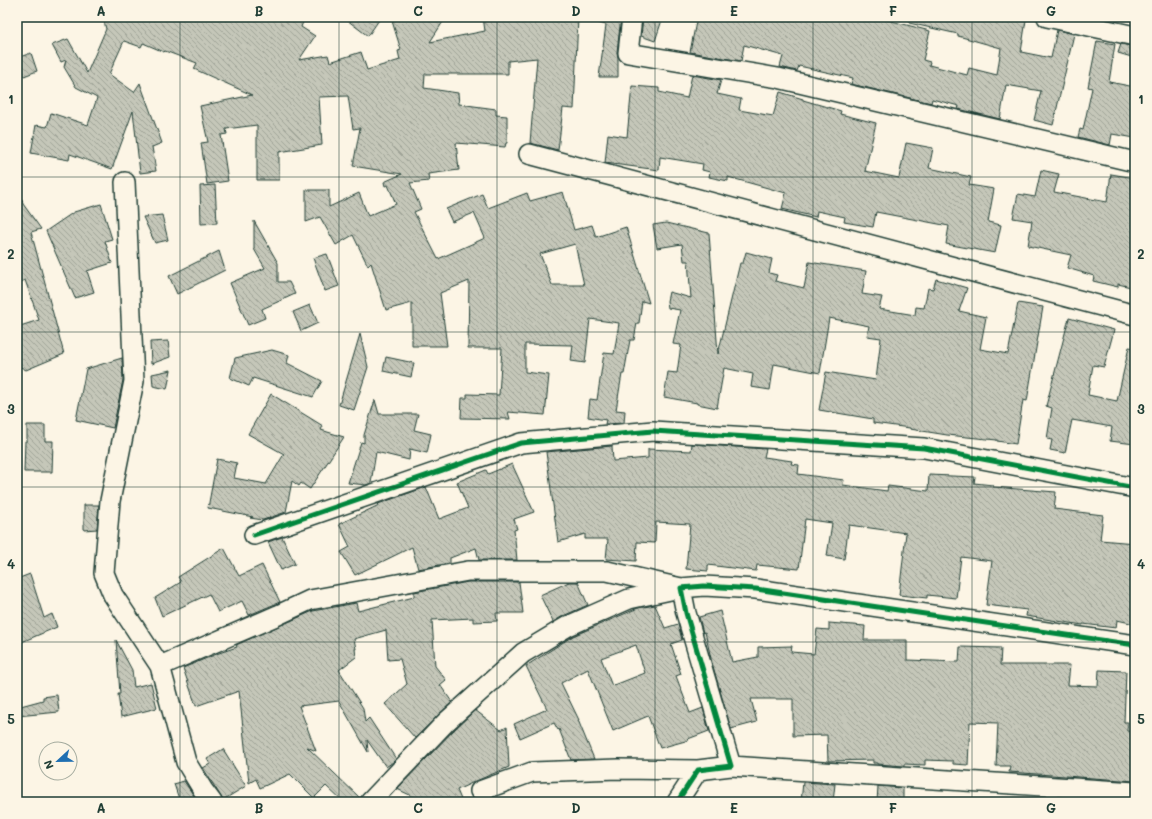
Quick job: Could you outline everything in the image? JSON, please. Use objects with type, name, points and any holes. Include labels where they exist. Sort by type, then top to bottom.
[{"type":"street","points":[[632,17],[628,53],[778,78],[1135,162]]},
{"type":"street","points":[[1047,17],[1135,36]]},
{"type":"street","points":[[529,154],[1135,315]]},
{"type":"street","points":[[125,182],[134,382],[110,501],[104,573],[113,595],[160,666],[186,762],[212,802]]},
{"type":"street","points":[[254,535],[521,443],[653,430],[924,448],[1135,488]]},
{"type":"street","points":[[160,666],[310,600],[468,571],[607,571],[681,588]]},
{"type":"street","points":[[370,802],[446,722],[523,653],[568,626],[629,599],[681,588],[704,586],[756,589],[1135,645]]},
{"type":"street","points":[[681,588],[686,613],[730,766]]},
{"type":"street","points":[[480,791],[532,772],[618,769],[698,770],[730,766],[1135,792]]},
{"type":"street","points":[[677,802],[698,770]]},
{"type":"building","points":[[103,17],[305,17],[301,27],[315,36],[299,60],[328,55],[330,62],[361,52],[367,70],[400,60],[398,51],[401,50],[392,21],[406,17],[446,17],[430,42],[485,31],[483,17],[578,17],[574,109],[563,108],[558,150],[530,143],[537,58],[508,61],[508,74],[425,74],[424,88],[458,93],[459,104],[496,109],[496,115],[507,116],[507,143],[505,147],[456,143],[459,170],[428,174],[429,181],[410,183],[421,209],[414,212],[438,259],[485,238],[474,213],[452,222],[446,209],[482,194],[488,208],[527,193],[530,201],[563,192],[574,230],[592,225],[596,237],[626,227],[649,303],[642,301],[639,323],[637,323],[634,340],[630,340],[624,374],[622,374],[616,410],[625,411],[624,423],[605,424],[606,420],[588,417],[590,399],[597,400],[604,353],[614,354],[619,323],[590,319],[585,363],[571,361],[573,345],[525,344],[525,372],[549,375],[545,415],[508,412],[510,419],[461,418],[462,398],[467,398],[467,394],[499,395],[502,348],[468,348],[469,281],[440,293],[447,346],[412,346],[412,303],[386,310],[371,263],[368,266],[353,235],[336,245],[320,217],[306,222],[306,190],[329,190],[329,207],[359,193],[368,216],[396,204],[388,185],[385,186],[384,182],[402,174],[353,166],[360,128],[353,129],[348,96],[319,97],[322,145],[279,152],[279,180],[257,180],[257,125],[226,129],[227,134],[221,135],[228,181],[207,184],[201,143],[208,142],[200,106],[252,95],[194,69],[197,63],[143,43],[141,47],[124,41],[109,74],[134,92],[140,83],[162,143],[152,147],[156,171],[140,173],[133,111],[112,169],[70,154],[69,160],[31,153],[36,125],[47,127],[51,113],[88,125],[97,98],[76,87],[64,67],[66,60],[61,62],[52,45],[68,39],[87,73],[106,29]],"holes":[[[575,244],[584,285],[552,285],[540,254]]]},
{"type":"building","points":[[343,17],[381,17],[368,36]]},
{"type":"building","points":[[600,17],[621,18],[617,52],[618,77],[599,77],[606,25],[599,23]]},
{"type":"building","points":[[643,17],[663,17],[655,41],[641,36]]},
{"type":"building","points":[[697,17],[876,17],[930,31],[923,60],[930,62],[929,65],[967,75],[969,68],[997,75],[1001,48],[958,36],[958,34],[909,23],[909,17],[997,17],[1010,20],[1011,18],[1026,20],[1021,52],[1051,58],[1057,30],[1074,34],[1053,125],[1034,120],[1041,91],[1006,85],[1000,119],[958,109],[959,106],[932,99],[931,103],[851,84],[853,78],[799,66],[797,71],[780,67],[783,56],[744,45],[741,61],[690,52]]},
{"type":"building","points":[[1097,41],[1115,44],[1109,82],[1135,87],[1135,138],[1112,134],[1110,145],[1078,137],[1080,129],[1083,130],[1092,88],[1088,87]]},
{"type":"building","points":[[1121,44],[1135,47],[1135,58],[1118,53]]},
{"type":"building","points":[[31,53],[37,71],[24,76],[17,58]]},
{"type":"building","points":[[692,75],[721,80],[717,94],[741,99],[739,110],[773,116],[780,92],[841,111],[840,114],[876,123],[865,171],[899,178],[906,143],[933,148],[929,168],[971,177],[969,185],[994,189],[988,222],[1001,225],[995,253],[946,244],[949,226],[876,212],[873,227],[844,222],[845,217],[817,211],[816,217],[782,209],[786,193],[728,177],[728,181],[709,177],[710,172],[702,170],[703,164],[660,157],[659,170],[605,163],[608,134],[627,137],[632,86],[659,88],[659,92],[687,98]]},
{"type":"building","points":[[1041,170],[1059,174],[1054,192],[1107,202],[1111,174],[1135,178],[1135,288],[1118,284],[1118,287],[1093,281],[1094,276],[1067,268],[1071,255],[1028,246],[1032,221],[1013,218],[1018,194],[1035,197]]},
{"type":"building","points":[[215,185],[217,223],[201,224],[200,186]]},
{"type":"building","points":[[17,197],[19,200],[22,199],[23,204],[41,229],[31,232],[64,354],[26,370],[17,365],[17,327],[39,320],[25,280],[17,284]]},
{"type":"building","points":[[101,204],[112,239],[105,241],[112,263],[87,271],[94,292],[75,298],[46,231],[74,212]]},
{"type":"building","points":[[162,215],[168,240],[155,243],[143,217]]},
{"type":"building","points":[[254,221],[278,263],[278,282],[289,282],[295,294],[262,309],[265,318],[248,325],[230,283],[265,268],[254,249]]},
{"type":"building","points":[[666,223],[709,233],[718,354],[740,263],[743,263],[746,252],[772,259],[769,273],[777,275],[775,281],[804,288],[809,262],[866,271],[862,294],[882,297],[879,309],[915,315],[916,307],[924,308],[928,288],[933,289],[936,279],[967,288],[959,311],[986,317],[980,349],[1008,354],[1018,303],[1043,307],[1027,401],[1023,400],[1016,444],[873,423],[873,419],[819,410],[826,372],[876,380],[881,338],[867,336],[869,326],[829,318],[820,373],[774,364],[770,390],[751,387],[753,374],[724,368],[717,408],[664,397],[668,372],[677,373],[681,345],[673,344],[680,310],[668,308],[667,301],[669,292],[691,298],[688,261],[684,261],[682,244],[657,248],[653,225]]},
{"type":"building","points":[[219,251],[225,270],[177,294],[169,276]]},
{"type":"building","points":[[327,254],[339,286],[325,291],[313,258]]},
{"type":"building","points":[[310,305],[318,323],[301,331],[293,312]]},
{"type":"building","points":[[1069,318],[1114,330],[1104,367],[1093,365],[1088,395],[1117,401],[1129,347],[1135,348],[1135,444],[1110,441],[1112,427],[1072,420],[1065,453],[1050,450],[1052,440],[1047,439],[1052,408],[1046,406]]},
{"type":"building","points":[[360,334],[368,367],[354,410],[339,405]]},
{"type":"building","points":[[168,341],[170,357],[151,364],[150,342]]},
{"type":"building","points":[[272,350],[289,355],[287,363],[322,381],[313,397],[253,378],[249,386],[230,378],[235,358]]},
{"type":"building","points":[[386,357],[414,363],[411,377],[383,371]]},
{"type":"building","points":[[122,358],[123,380],[113,428],[76,420],[86,369]]},
{"type":"building","points":[[171,370],[167,389],[153,386],[152,374]]},
{"type":"building","points":[[271,394],[323,426],[321,430],[344,437],[310,489],[301,483],[299,486],[292,481],[286,512],[263,520],[208,508],[217,459],[237,463],[234,478],[266,484],[284,454],[248,434]]},
{"type":"building","points":[[375,400],[379,414],[418,414],[414,430],[431,434],[427,453],[410,449],[409,460],[376,452],[371,483],[366,485],[348,483],[361,442],[364,443],[364,435]]},
{"type":"building","points":[[27,425],[45,425],[45,441],[53,441],[52,472],[24,472]]},
{"type":"building","points":[[692,444],[766,449],[764,457],[792,461],[791,464],[799,465],[798,474],[844,480],[843,485],[887,491],[888,486],[928,491],[929,475],[975,477],[974,483],[993,485],[993,487],[1056,492],[1054,509],[1103,515],[1100,540],[1135,543],[1135,624],[1117,620],[1116,628],[1083,625],[1026,616],[1027,610],[986,605],[992,561],[961,557],[956,598],[927,595],[927,598],[899,595],[906,533],[849,525],[844,559],[827,556],[832,523],[805,519],[799,569],[757,565],[756,571],[708,565],[708,571],[686,569],[690,524],[656,522],[655,543],[637,542],[636,561],[606,559],[608,539],[585,539],[585,534],[558,542],[546,452],[612,446],[613,461],[648,458],[648,449],[691,451]]},
{"type":"building","points":[[512,464],[534,512],[514,519],[517,529],[514,530],[517,560],[479,560],[476,548],[450,558],[450,563],[418,569],[412,547],[355,575],[341,552],[350,547],[339,524],[379,505],[378,504],[426,487],[439,519],[468,508],[457,482],[486,470],[488,474]]},
{"type":"building","points":[[84,505],[99,505],[97,529],[84,530]]},
{"type":"building","points":[[282,537],[295,564],[281,570],[268,542]]},
{"type":"building","points":[[224,548],[239,576],[262,565],[280,602],[249,615],[242,601],[218,612],[209,594],[162,616],[155,598],[181,582],[178,577]]},
{"type":"building","points":[[30,574],[44,618],[52,614],[57,627],[17,644],[17,579]]},
{"type":"building","points":[[468,582],[519,582],[523,613],[496,613],[497,621],[473,622],[473,618],[432,620],[435,666],[446,680],[440,685],[452,702],[415,738],[385,704],[407,684],[400,659],[388,660],[386,630],[354,639],[356,657],[339,670],[363,708],[365,722],[369,718],[396,759],[393,762],[386,767],[367,740],[368,752],[339,701],[299,706],[316,751],[307,747],[360,798],[359,802],[343,802],[326,786],[314,798],[290,774],[260,788],[256,779],[249,783],[239,691],[196,706],[183,668],[237,647],[236,645],[313,611],[356,603],[358,611],[414,597],[414,592]]},
{"type":"building","points":[[569,582],[578,582],[588,605],[553,622],[540,595]]},
{"type":"building","points":[[655,605],[665,628],[678,624],[682,640],[671,644],[681,674],[676,676],[690,713],[703,708],[709,731],[688,739],[689,740],[660,748],[648,716],[613,731],[588,669],[561,683],[579,720],[594,759],[571,760],[559,729],[558,730],[554,723],[520,738],[514,724],[547,709],[526,666],[573,636],[638,608]],"holes":[[[636,645],[645,673],[612,686],[601,658]]]},
{"type":"building","points":[[720,611],[732,662],[758,657],[758,647],[792,646],[791,652],[814,654],[817,629],[829,630],[829,623],[865,626],[864,640],[907,640],[907,660],[959,662],[960,647],[1001,648],[1000,665],[1070,665],[1068,685],[1098,686],[1099,670],[1126,671],[1124,722],[1128,722],[1127,731],[1135,732],[1135,781],[1009,772],[1010,766],[996,766],[998,723],[970,722],[968,765],[953,764],[953,761],[925,760],[925,765],[904,764],[904,766],[878,764],[873,763],[873,760],[828,761],[827,735],[793,736],[793,699],[751,699],[757,722],[731,729],[712,663],[705,632],[703,633],[699,617]]},
{"type":"building","points":[[116,640],[132,670],[134,687],[151,683],[157,708],[121,717],[118,694],[120,694]]},
{"type":"building","points":[[57,695],[59,712],[17,716],[17,707],[43,700],[43,697]]},
{"type":"building","points":[[475,710],[501,730],[507,727],[509,767],[457,790],[462,802],[425,802],[397,789],[454,730]]},
{"type":"building","points":[[223,749],[246,786],[223,800],[203,768],[210,764],[207,759]]},
{"type":"building","points":[[184,781],[198,802],[180,802],[174,784]]},
{"type":"building","points":[[803,782],[835,784],[833,802],[801,802]]},
{"type":"building","points":[[878,786],[903,788],[903,802],[877,802]]},
{"type":"cycle path","points":[[254,535],[521,443],[653,431],[924,448],[1135,488]]},
{"type":"cycle path","points":[[677,802],[698,770],[731,766],[686,613],[681,588],[704,586],[756,589],[1135,645]]}]
